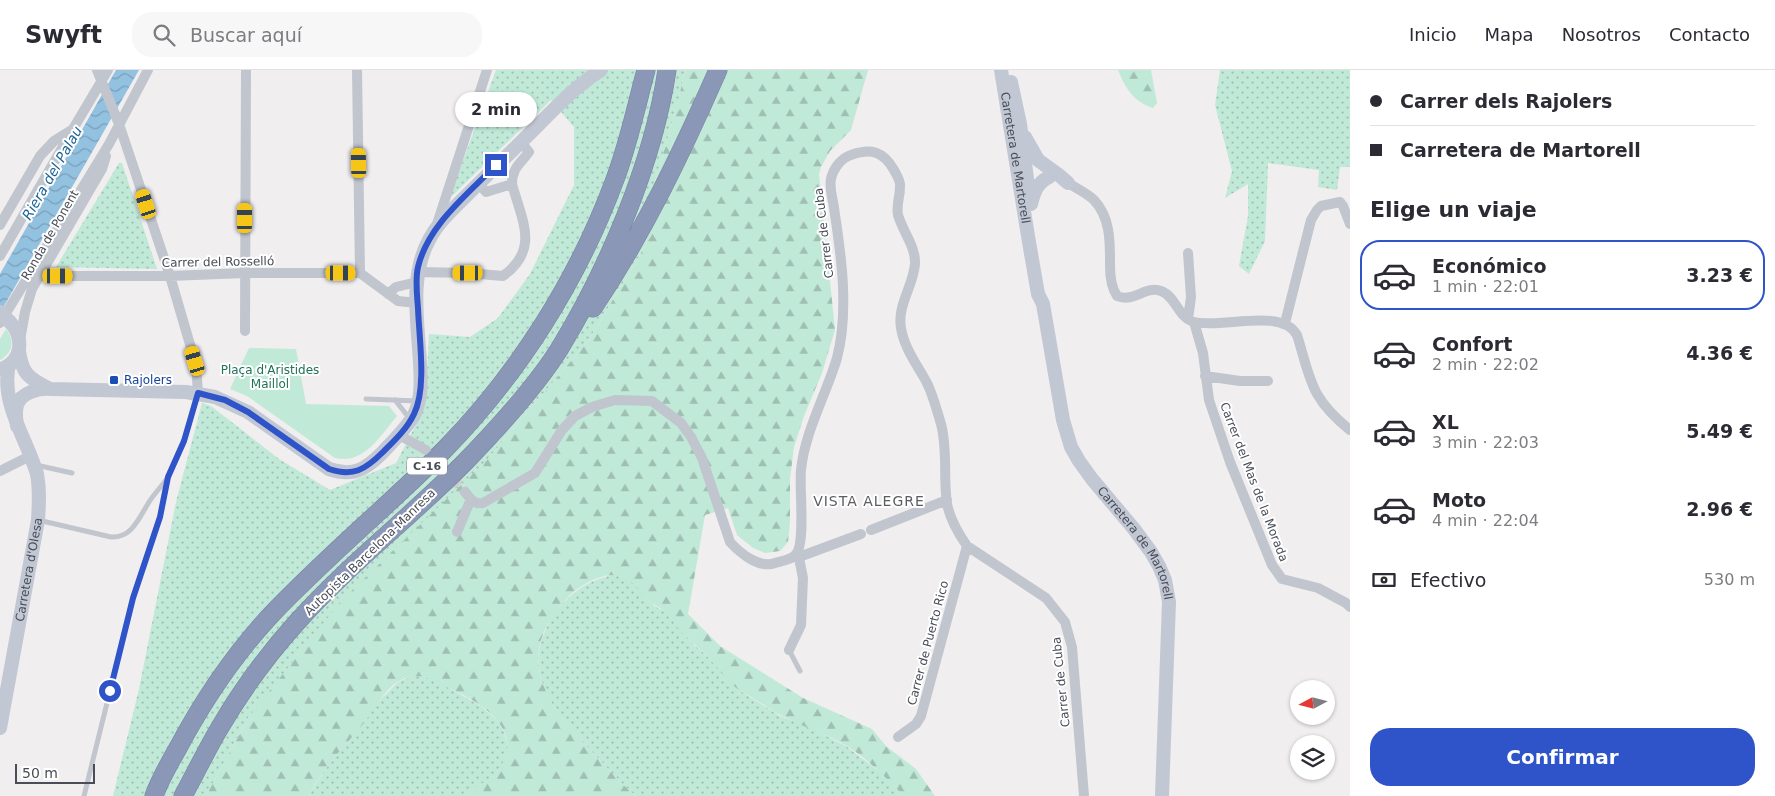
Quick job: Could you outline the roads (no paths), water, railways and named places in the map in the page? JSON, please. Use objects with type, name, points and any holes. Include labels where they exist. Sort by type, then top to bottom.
[{"type":"highway","name":"Autopista Barcelona-Manresa","points":[[154,796],[195,716],[233,661],[256,633],[331,556],[445,448],[478,412],[519,360],[557,302],[582,256],[614,182],[646,70]]},
{"type":"highway","name":"Autopista Barcelona-Manresa","points":[[183,796],[227,715],[280,642],[348,571],[466,461],[529,390],[559,349],[591,292],[619,231],[642,171],[667,70]]},
{"type":"highway","points":[[559,349],[589,315],[620,267],[660,195],[718,70]]},
{"type":"main road","points":[[4,369],[41,389],[198,393],[215,397],[254,416],[324,466],[344,473],[354,472],[366,467],[399,434],[410,420],[418,401],[421,380],[417,277],[425,247],[449,213],[478,183],[574,92],[600,70]]},
{"type":"main road","name":"Carretera de Martorell","points":[[1000,70],[1038,294],[1043,304],[1063,420],[1071,447],[1088,473],[1151,552],[1159,566],[1168,590],[1169,629],[1162,796]]},
{"type":"main road","name":"Carretera de Martorell","points":[[1009,70],[1020,124],[1045,294],[1043,304]]},
{"type":"main road","points":[[1020,124],[1026,140],[1038,160],[1068,183]]},
{"type":"main road","points":[[1013,151],[1020,167],[1027,175],[1049,177],[1068,183]]},
{"type":"main road","points":[[1031,204],[1036,188],[1049,177]]},
{"type":"main road","points":[[0,312],[5,322],[17,330],[21,365],[41,389]]},
{"type":"main road","points":[[15,417],[5,389],[4,369],[20,346]]},
{"type":"main road","points":[[15,417],[17,404],[21,399],[41,389]]},
{"type":"main road","points":[[0,394],[15,417]]},
{"type":"main road","name":"Carretera d'Olesa","points":[[0,728],[7,645],[38,520],[39,486],[32,461],[15,417]]},
{"type":"street","points":[[98,70],[170,276],[196,365],[198,393]]},
{"type":"street","points":[[0,256],[72,129],[103,85],[108,70]]},
{"type":"street","name":"Ronda de Ponent","points":[[20,346],[29,298],[102,169],[117,120],[148,70]]},
{"type":"street","points":[[245,331],[246,70]]},
{"type":"street","points":[[357,70],[360,272],[398,301],[417,303]]},
{"type":"street","points":[[435,231],[487,70]]},
{"type":"street","points":[[0,225],[40,156],[54,141],[72,129]]},
{"type":"street","points":[[388,294],[396,287],[417,277],[468,273],[503,276],[515,268],[525,250],[527,239],[512,184],[512,176],[516,166],[529,152],[521,142]]},
{"type":"street","name":"Ronda de Ponent","points":[[5,322],[109,144]]},
{"type":"street","name":"Carrer de Cuba","points":[[789,650],[801,625],[803,578],[799,555],[801,540],[801,472],[804,448],[837,358],[842,334],[844,306],[842,270],[830,180],[837,165],[847,156],[866,151],[878,153],[887,159],[899,179],[898,216],[910,242],[915,261],[913,279],[903,302],[900,316],[901,329],[905,345],[929,387],[941,424],[945,449],[947,500],[952,521],[967,546],[1046,598],[1065,622],[1069,633],[1072,647],[1084,796]]},
{"type":"street","points":[[478,183],[486,192],[512,184]]},
{"type":"street","points":[[1068,183],[1093,199],[1105,218],[1109,232],[1111,282],[1113,291],[1117,296],[1128,298],[1151,290],[1162,291],[1168,295],[1180,312],[1191,320],[1285,323],[1294,329],[1297,335],[1308,375],[1320,400],[1327,410],[1350,430]]},
{"type":"street","points":[[1285,323],[1306,236],[1314,214],[1321,206],[1340,202],[1350,224]]},
{"type":"street","points":[[1188,253],[1191,320]]},
{"type":"street","name":"Carrer del Rosselló","points":[[40,276],[170,276],[360,272]]},
{"type":"street","name":"Carrer del Mas de la Morada","points":[[1191,320],[1203,353],[1208,400],[1230,462],[1261,535],[1267,557],[1276,573],[1282,579],[1318,588],[1350,607]]},
{"type":"street","points":[[1205,376],[1249,381],[1268,381]]},
{"type":"street","points":[[457,532],[468,496],[478,504],[483,503],[535,473],[562,430],[575,416],[592,406],[615,400],[652,401],[681,423],[702,458],[730,542],[739,552],[750,559],[770,565],[861,534]]},
{"type":"street","points":[[399,434],[426,450]]},
{"type":"street","points":[[0,471],[32,461]]},
{"type":"street","points":[[871,530],[947,500]]},
{"type":"street","name":"Carrer de Puerto Rico","points":[[898,737],[916,724],[921,716],[967,546]]},
{"type":"lane","points":[[84,796],[133,598],[160,517],[168,477],[184,441],[198,393]]},
{"type":"lane","points":[[366,399],[418,401]]},
{"type":"lane","points":[[395,400],[410,420]]},
{"type":"lane","points":[[32,461],[72,473]]},
{"type":"lane","points":[[38,520],[111,537],[120,537],[134,527],[150,500],[168,477]]},
{"type":"lane","points":[[789,650],[800,671]]},
{"type":"water","name":"Riera del Palau","points":[[116,70],[139,70],[0,313],[0,274]]},
{"type":"tunnel","points":[[432,456],[465,492]]},
{"type":"place","name":"Rajolers","points":[[114,380]]},
{"type":"district","name":"VISTA ALEGRE","points":[[869,501]]},
{"type":"park label","name":"Plaça d'Aristides Maillol","points":[[270,377]]}]
